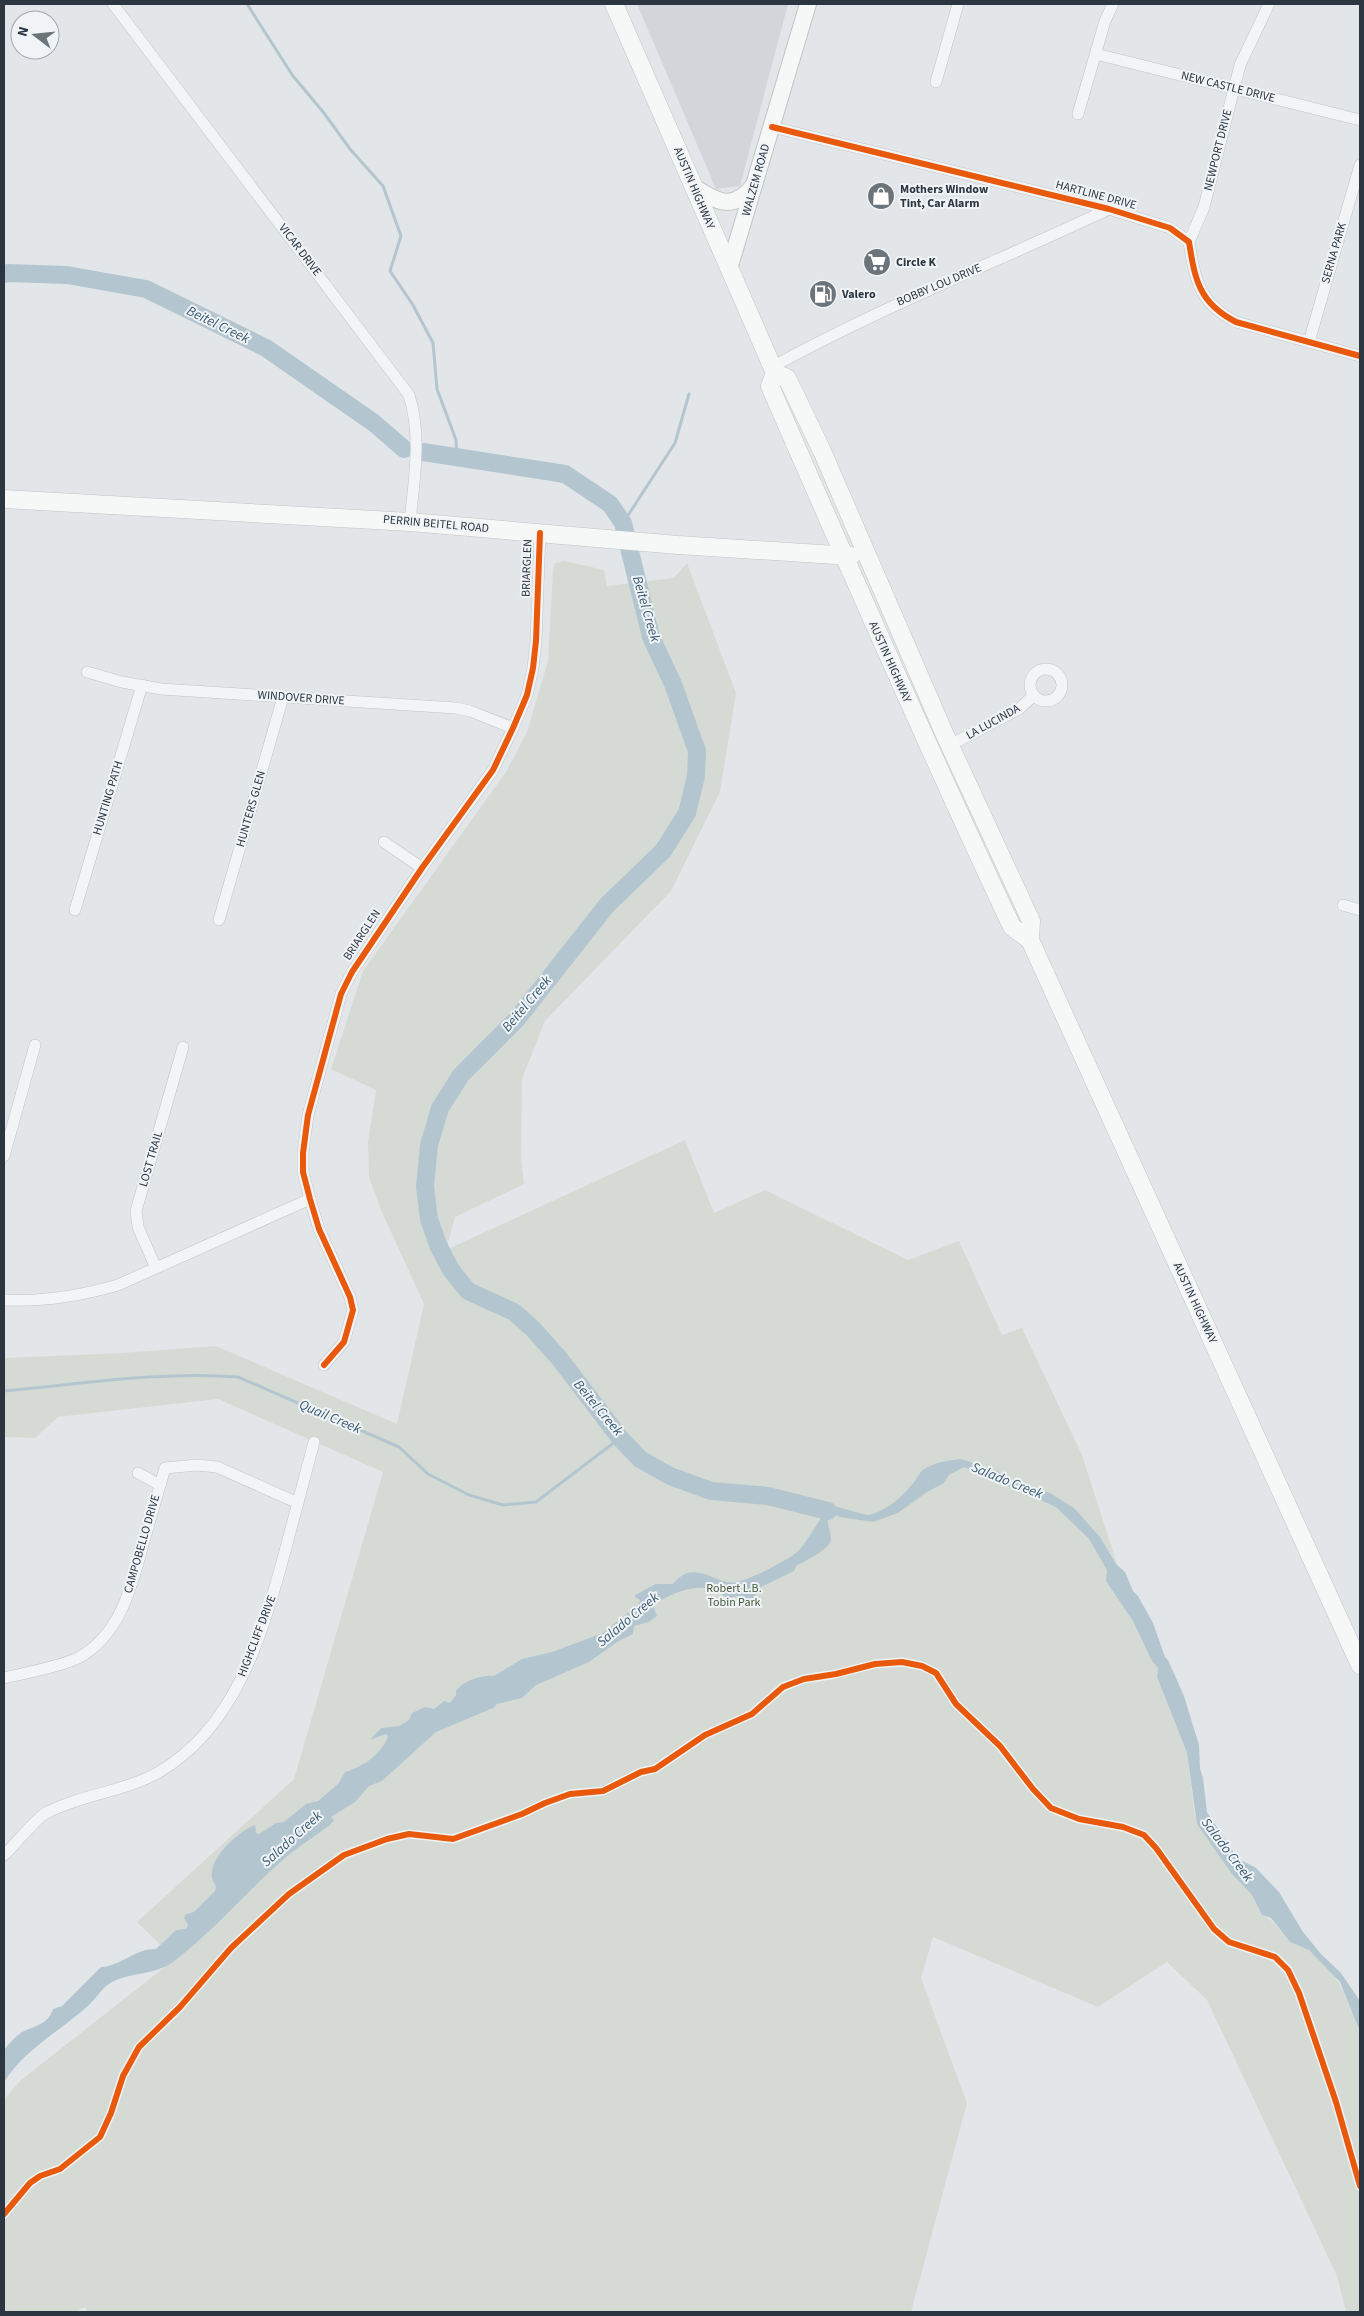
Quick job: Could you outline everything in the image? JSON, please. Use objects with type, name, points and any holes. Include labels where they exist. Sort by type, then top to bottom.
[{"type":"main road","name":"AUSTIN HIGHWAY","points":[[614,4],[773,370],[770,386],[842,556],[943,782],[1012,927],[1030,940]]},
{"type":"main road","name":"WALZEM ROAD","points":[[729,270],[808,4]]},
{"type":"main road","points":[[694,187],[717,201],[728,203],[741,198],[756,183]]},
{"type":"main road","name":"AUSTIN HIGHWAY","points":[[773,370],[787,378],[822,451],[950,745],[1031,921],[1030,940],[1360,1665]]},
{"type":"main road","name":"PERRIN BEITEL ROAD","points":[[4,499],[410,522],[678,546],[867,556]]},
{"type":"main road","points":[[798,553],[814,547],[820,540],[822,533],[818,499]]},
{"type":"street","name":"VICAR DRIVE","points":[[112,4],[408,395],[414,410],[417,442],[410,522]]},
{"type":"street","points":[[936,82],[958,4]]},
{"type":"street","points":[[1078,114],[1105,21],[1113,4]]},
{"type":"street","name":"NEWPORT DRIVE","points":[[1189,242],[1204,207],[1240,65],[1269,4]]},
{"type":"street","name":"NEW CASTLE DRIVE","points":[[1096,54],[1360,120]]},
{"type":"street","name":"HARTLINE DRIVE","points":[[772,127],[1109,209],[1170,228],[1189,242]]},
{"type":"street","name":"SERNA PARK","points":[[1309,342],[1360,165]]},
{"type":"street","name":"BOBBY LOU DRIVE","points":[[773,370],[896,303],[1043,240],[1109,209]]},
{"type":"street","points":[[1189,242],[1194,275],[1203,295],[1212,306],[1236,322],[1360,356]]},
{"type":"street","name":"BRIARGLEN","points":[[324,1365],[344,1342],[353,1310],[350,1297],[319,1229],[310,1199],[304,1172],[304,1134],[308,1114],[341,994],[364,951],[493,770],[527,695],[533,668],[536,640],[540,533]]},
{"type":"street","name":"WINDOVER DRIVE","points":[[87,672],[142,686],[456,708],[470,711],[513,728]]},
{"type":"street","name":"HUNTING PATH","points":[[75,910],[142,686]]},
{"type":"street","name":"LA LUCINDA","points":[[950,745],[1019,709],[1034,695]]},
{"type":"street","name":"HUNTERS GLEN","points":[[219,920],[282,697]]},
{"type":"street","points":[[384,842],[422,868]]},
{"type":"street","points":[[1343,905],[1360,910]]},
{"type":"street","points":[[4,1156],[35,1045]]},
{"type":"street","name":"LOST TRAIL","points":[[156,1268],[138,1227],[136,1211],[183,1047]]},
{"type":"street","points":[[4,1300],[55,1299],[85,1294],[118,1284],[310,1199]]},
{"type":"street","name":"HIGHCLIFF DRIVE","points":[[4,1856],[44,1814],[66,1804],[117,1789],[158,1772],[178,1760],[212,1725],[234,1693],[254,1650],[271,1601],[314,1442]]},
{"type":"street","name":"CAMPOBELLO DRIVE","points":[[4,1678],[77,1658],[94,1647],[109,1630],[118,1617],[131,1588],[165,1468],[206,1465],[267,1488],[298,1503]]},
{"type":"street","name":"CAMPOBELLO DRIVE","points":[[138,1474],[160,1485]]},
{"type":"shaded area","points":[[637,4],[788,4],[740,186],[716,189]]},
{"type":"green space","name":"Robert L.B. Tobin Park","points":[[565,561],[604,570],[607,586],[674,578],[687,563],[736,693],[720,792],[671,891],[545,1021],[522,1079],[521,1157],[524,1184],[455,1217],[446,1250],[685,1140],[714,1213],[765,1190],[908,1260],[959,1241],[1002,1335],[1022,1328],[1082,1455],[1127,1595],[1152,1661],[1158,1668],[1157,1677],[1187,1753],[1195,1816],[1232,1874],[1252,1895],[1262,1915],[1274,1923],[1289,1941],[1310,1951],[1336,1978],[1360,2032],[1360,2312],[1346,2312],[1337,2276],[1207,2000],[1167,1962],[1098,2007],[933,1937],[921,1978],[967,2103],[911,2312],[88,2312],[85,2307],[75,2312],[4,2312],[4,2099],[21,2080],[175,1959],[137,1922],[294,1779],[383,1472],[218,1399],[58,1417],[35,1438],[4,1437],[4,1358],[122,1353],[216,1346],[397,1424],[424,1304],[380,1208],[369,1177],[368,1142],[376,1090],[331,1069],[363,971],[506,772],[527,732],[548,661],[553,570],[555,563]]},
{"type":"water","name":"Salado Creek","points":[[960,1459],[971,1462],[976,1467],[998,1471],[1010,1480],[1050,1493],[1074,1508],[1100,1537],[1116,1564],[1125,1572],[1133,1591],[1138,1596],[1153,1623],[1165,1657],[1184,1696],[1199,1745],[1200,1769],[1203,1778],[1207,1812],[1238,1859],[1255,1867],[1279,1892],[1303,1932],[1321,1954],[1341,1973],[1360,2001],[1360,2032],[1340,1982],[1309,1950],[1290,1942],[1271,1918],[1262,1915],[1252,1895],[1232,1874],[1197,1824],[1187,1753],[1157,1677],[1158,1668],[1152,1661],[1133,1621],[1106,1581],[1107,1570],[1089,1539],[1056,1507],[964,1467],[949,1475],[944,1483],[927,1492],[898,1513],[873,1522],[840,1517],[832,1513],[829,1514],[831,1538],[827,1546],[796,1566],[794,1571],[759,1588],[750,1606],[747,1606],[740,1596],[727,1598],[709,1589],[700,1588],[680,1591],[653,1605],[657,1616],[649,1622],[634,1626],[633,1634],[617,1642],[589,1662],[536,1685],[522,1698],[497,1704],[493,1708],[436,1732],[382,1781],[369,1786],[355,1802],[331,1817],[334,1820],[330,1825],[284,1859],[188,1950],[166,1966],[127,1976],[109,1984],[88,2006],[32,2050],[12,2070],[4,2082],[4,2050],[14,2038],[22,2032],[43,2023],[51,2015],[53,2009],[62,2006],[101,1967],[115,1964],[142,1951],[156,1949],[176,1930],[186,1929],[188,1925],[184,1918],[186,1914],[194,1912],[215,1891],[216,1886],[213,1881],[212,1871],[217,1857],[228,1844],[242,1832],[255,1825],[256,1833],[259,1834],[276,1823],[284,1822],[306,1804],[318,1801],[338,1784],[345,1772],[358,1767],[377,1754],[388,1736],[386,1734],[370,1740],[381,1728],[399,1726],[409,1720],[412,1713],[425,1707],[434,1709],[444,1701],[450,1703],[459,1687],[473,1679],[494,1676],[522,1659],[552,1652],[603,1633],[639,1604],[640,1600],[635,1595],[656,1584],[673,1584],[681,1576],[697,1572],[730,1582],[737,1582],[761,1573],[797,1552],[829,1506],[867,1515],[874,1514],[899,1498],[927,1467],[945,1461]]},
{"type":"waterway","points":[[247,4],[293,76],[324,113],[350,149],[383,186],[401,236],[390,271],[413,305],[433,343],[437,389],[456,440],[457,458]]},
{"type":"waterway","name":"Beitel Creek","points":[[4,274],[67,275],[146,289],[266,348],[374,423],[404,449]]},
{"type":"waterway","points":[[623,523],[675,443],[689,394]]},
{"type":"waterway","name":"Beitel Creek","points":[[423,452],[565,474],[610,504],[623,523],[651,637],[673,684],[697,751],[696,776],[687,813],[663,851],[607,905],[517,1019],[461,1075],[440,1108],[429,1145],[425,1187],[429,1219],[438,1245],[451,1270],[468,1291],[514,1312],[533,1329],[559,1358],[620,1438],[640,1459],[670,1476],[711,1491],[768,1496],[828,1511]]},
{"type":"waterway","name":"Quail Creek","points":[[4,1391],[150,1377],[238,1377],[399,1447],[428,1474],[469,1495],[503,1505],[536,1502],[620,1438]]},
{"type":"cycle path","points":[[772,127],[1109,209],[1170,228],[1189,242],[1194,268],[1201,289],[1206,298],[1224,315],[1236,322],[1360,356]]},
{"type":"cycle path","points":[[324,1365],[344,1342],[353,1310],[350,1297],[319,1229],[303,1172],[303,1153],[308,1115],[341,994],[352,972],[422,868],[493,770],[527,695],[536,641],[540,533]]},
{"type":"cycle path","points":[[4,2214],[30,2183],[40,2176],[60,2169],[100,2137],[111,2113],[123,2076],[139,2047],[180,2007],[231,1948],[289,1894],[344,1855],[387,1839],[409,1834],[453,1839],[570,1794],[603,1791],[641,1772],[655,1769],[705,1735],[752,1714],[783,1687],[804,1679],[836,1674],[875,1664],[902,1662],[922,1666],[936,1673],[956,1704],[1000,1746],[1033,1789],[1051,1808],[1079,1819],[1123,1827],[1144,1835],[1156,1848],[1214,1929],[1229,1942],[1275,1957],[1288,1970],[1299,1993],[1336,2102],[1360,2186]]},
{"type":"place","name":"Mothers Window Tint, Car Alarm","points":[[881,196]]},
{"type":"place","name":"Circle K","points":[[877,262]]},
{"type":"place","name":"Valero","points":[[823,294]]}]
